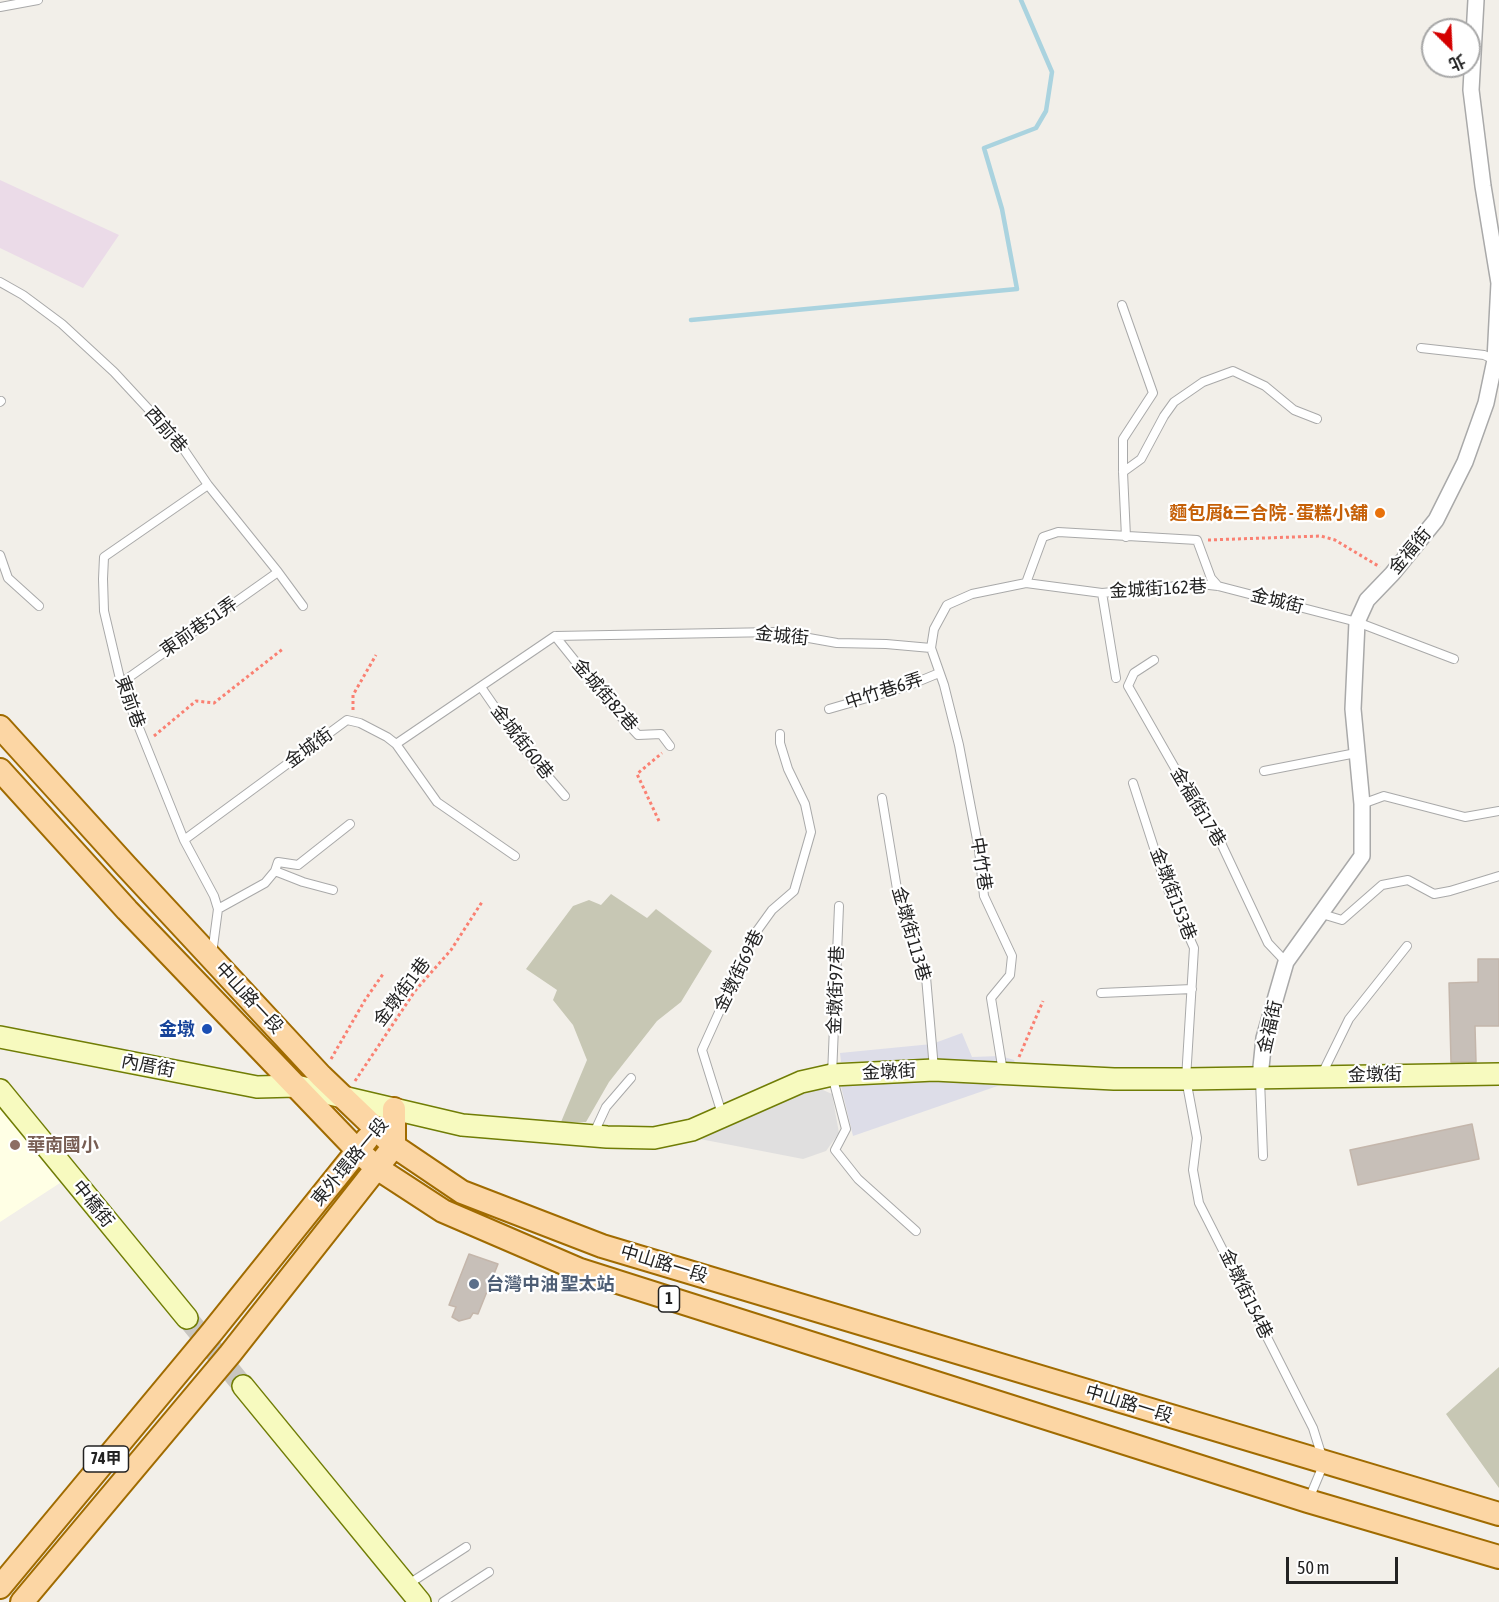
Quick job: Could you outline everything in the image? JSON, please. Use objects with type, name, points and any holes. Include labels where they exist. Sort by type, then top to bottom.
[{"type":"main road","name":"中山路一段","points":[[0,727],[321,1076],[394,1146],[462,1192],[602,1246],[1499,1514]]},
{"type":"main road","name":"中山路一段","points":[[0,770],[142,926],[357,1149],[377,1168],[443,1211],[580,1270],[1308,1501],[1499,1557]]},
{"type":"main road","name":"東外環路一段","points":[[0,1587],[220,1323],[357,1149],[394,1109]]},
{"type":"main road","name":"東外環路一段","points":[[22,1602],[230,1354],[394,1146],[394,1109]]},
{"type":"street","name":"金福街","points":[[1260,1077],[1264,1038],[1286,962],[1362,856],[1362,804],[1353,710],[1357,622],[1367,600],[1392,574],[1436,520],[1460,472],[1486,403],[1497,362],[1499,283],[1483,186],[1471,90],[1476,0]]},
{"type":"street","name":"內厝街","points":[[0,1037],[257,1088],[296,1086]]},
{"type":"street","name":"金墩街","points":[[296,1086],[462,1125],[592,1136],[654,1138],[692,1130],[801,1082],[832,1075],[934,1070],[1114,1079],[1499,1074]]},
{"type":"street","name":"中橋街","points":[[0,1090],[187,1318]]},
{"type":"street","points":[[243,1386],[420,1602]]},
{"type":"lane","points":[[0,7],[38,0]]},
{"type":"lane","name":"西前巷","points":[[0,282],[23,295],[62,324],[114,372],[178,441],[208,485],[303,606]]},
{"type":"lane","points":[[1122,305],[1153,393],[1124,439],[1126,537]]},
{"type":"lane","points":[[1420,348],[1484,355],[1497,362]]},
{"type":"lane","points":[[1123,472],[1141,459],[1174,402],[1203,382],[1233,371],[1265,386],[1294,410],[1317,419]]},
{"type":"lane","name":"東前巷","points":[[208,485],[104,557],[104,611],[121,683],[184,840],[214,896],[218,909]]},
{"type":"lane","points":[[931,648],[934,629],[947,605],[972,594],[1026,583],[1043,537],[1058,532],[1197,540],[1211,578],[1218,586]]},
{"type":"lane","points":[[0,555],[8,578],[39,606]]},
{"type":"lane","name":"東前巷51弄","points":[[121,683],[278,572]]},
{"type":"lane","name":"金城街162巷","points":[[1026,583],[1102,593],[1200,584],[1218,586]]},
{"type":"lane","name":"金城街","points":[[1218,586],[1357,622],[1454,659]]},
{"type":"lane","points":[[1102,593],[1116,678]]},
{"type":"lane","name":"金城街","points":[[555,636],[775,632],[837,643],[931,648]]},
{"type":"lane","points":[[515,856],[437,802],[396,744],[555,636]]},
{"type":"lane","name":"金城街82巷","points":[[555,636],[612,707],[638,735],[661,734],[670,746]]},
{"type":"lane","name":"中竹巷","points":[[931,648],[944,685],[959,746],[979,850],[984,896],[1012,956],[1010,975],[991,998],[1009,1074]]},
{"type":"lane","name":"金福街17巷","points":[[1154,660],[1134,673],[1128,686],[1188,791],[1220,841],[1268,943],[1286,962]]},
{"type":"lane","name":"中竹巷6弄","points":[[829,709],[905,687],[939,673]]},
{"type":"lane","name":"金城街60巷","points":[[481,687],[520,745],[565,796]]},
{"type":"lane","name":"金城街","points":[[184,840],[347,720],[387,737],[396,744]]},
{"type":"lane","name":"金墩街69巷","points":[[723,1115],[702,1050],[754,935],[772,910],[794,891],[811,832],[805,804],[788,769],[780,743],[780,734]]},
{"type":"lane","points":[[1264,771],[1356,753]]},
{"type":"lane","name":"金墩街153巷","points":[[1133,783],[1166,885],[1194,948],[1186,1079]]},
{"type":"lane","points":[[1362,804],[1384,796],[1465,817],[1499,811]]},
{"type":"lane","name":"金墩街113巷","points":[[882,798],[897,889],[926,977],[934,1070]]},
{"type":"lane","points":[[212,958],[218,909],[265,883],[275,871],[278,862],[298,865],[350,824]]},
{"type":"lane","points":[[275,871],[333,890]]},
{"type":"lane","points":[[1322,914],[1342,920],[1382,885],[1408,880],[1434,894],[1499,876]]},
{"type":"lane","name":"金墩街97巷","points":[[839,906],[832,1075],[846,1129],[835,1150],[858,1179],[916,1231]]},
{"type":"lane","points":[[1321,1076],[1348,1019],[1407,946]]},
{"type":"lane","points":[[1101,993],[1192,989]]},
{"type":"lane","points":[[1260,1077],[1263,1156]]},
{"type":"lane","points":[[592,1136],[606,1107],[631,1078]]},
{"type":"lane","name":"金墩街154巷","points":[[1186,1079],[1197,1138],[1193,1170],[1199,1203],[1313,1428],[1324,1463]]},
{"type":"lane","points":[[1308,1501],[1324,1463]]},
{"type":"lane","points":[[405,1586],[466,1547]]},
{"type":"lane","points":[[444,1602],[489,1572]]},
{"type":"path","points":[[1197,540],[1321,536],[1335,540],[1392,574]]},
{"type":"path","points":[[146,743],[196,701],[214,703],[284,648]]},
{"type":"path","points":[[353,721],[353,695],[376,655]]},
{"type":"path","points":[[659,821],[637,774],[670,746]]},
{"type":"path","name":"金墩街1巷","points":[[344,1098],[415,992],[451,950],[482,902]]},
{"type":"path","points":[[321,1076],[365,1000],[383,974]]},
{"type":"path","points":[[1009,1074],[1043,1001]]},
{"type":"shaded area","points":[[0,180],[119,235],[83,288],[0,248]]},
{"type":"shaded area","points":[[611,894],[647,918],[656,909],[712,951],[681,1002],[657,1021],[609,1082],[586,1122],[561,1122],[587,1060],[573,1025],[553,1000],[557,990],[526,969],[573,906],[589,900],[601,905]]},
{"type":"shaded area","points":[[962,1033],[972,1057],[1000,1056],[1014,1060],[1016,1065],[933,1060],[841,1062],[840,1053],[932,1044]]},
{"type":"shaded area","points":[[929,1078],[1009,1082],[853,1136],[840,1082]]},
{"type":"shaded area","points":[[814,1086],[832,1094],[839,1133],[826,1151],[803,1159],[700,1139]]},
{"type":"shaded area","name":"華南國小","points":[[0,1107],[60,1183],[0,1222]]},
{"type":"shaded area","points":[[1499,1367],[1499,1488],[1446,1414]]},
{"type":"building","points":[[1478,959],[1499,959],[1499,1026],[1475,1026],[1476,1062],[1451,1062],[1449,983],[1478,982]]},
{"type":"building","points":[[1472,1124],[1479,1159],[1358,1185],[1350,1150]]},
{"type":"building","name":"台灣中油 聖太站","points":[[469,1254],[498,1264],[478,1314],[473,1313],[470,1318],[459,1321],[452,1317],[456,1307],[449,1305]]},
{"type":"waterway","points":[[691,320],[1017,289],[1002,209],[984,148],[1036,128],[1046,111],[1052,72],[1021,0]]},
{"type":"tunnel","points":[[187,1318],[243,1386]]},
{"type":"place","name":"麵包屑&三合院 - 蛋糕小舖","points":[[1380,513]]},
{"type":"place","name":"金墩","points":[[207,1029]]},
{"type":"place","name":"華南國小","points":[[15,1145]]},
{"type":"place","name":"台灣中油 聖太站","points":[[474,1284]]}]
